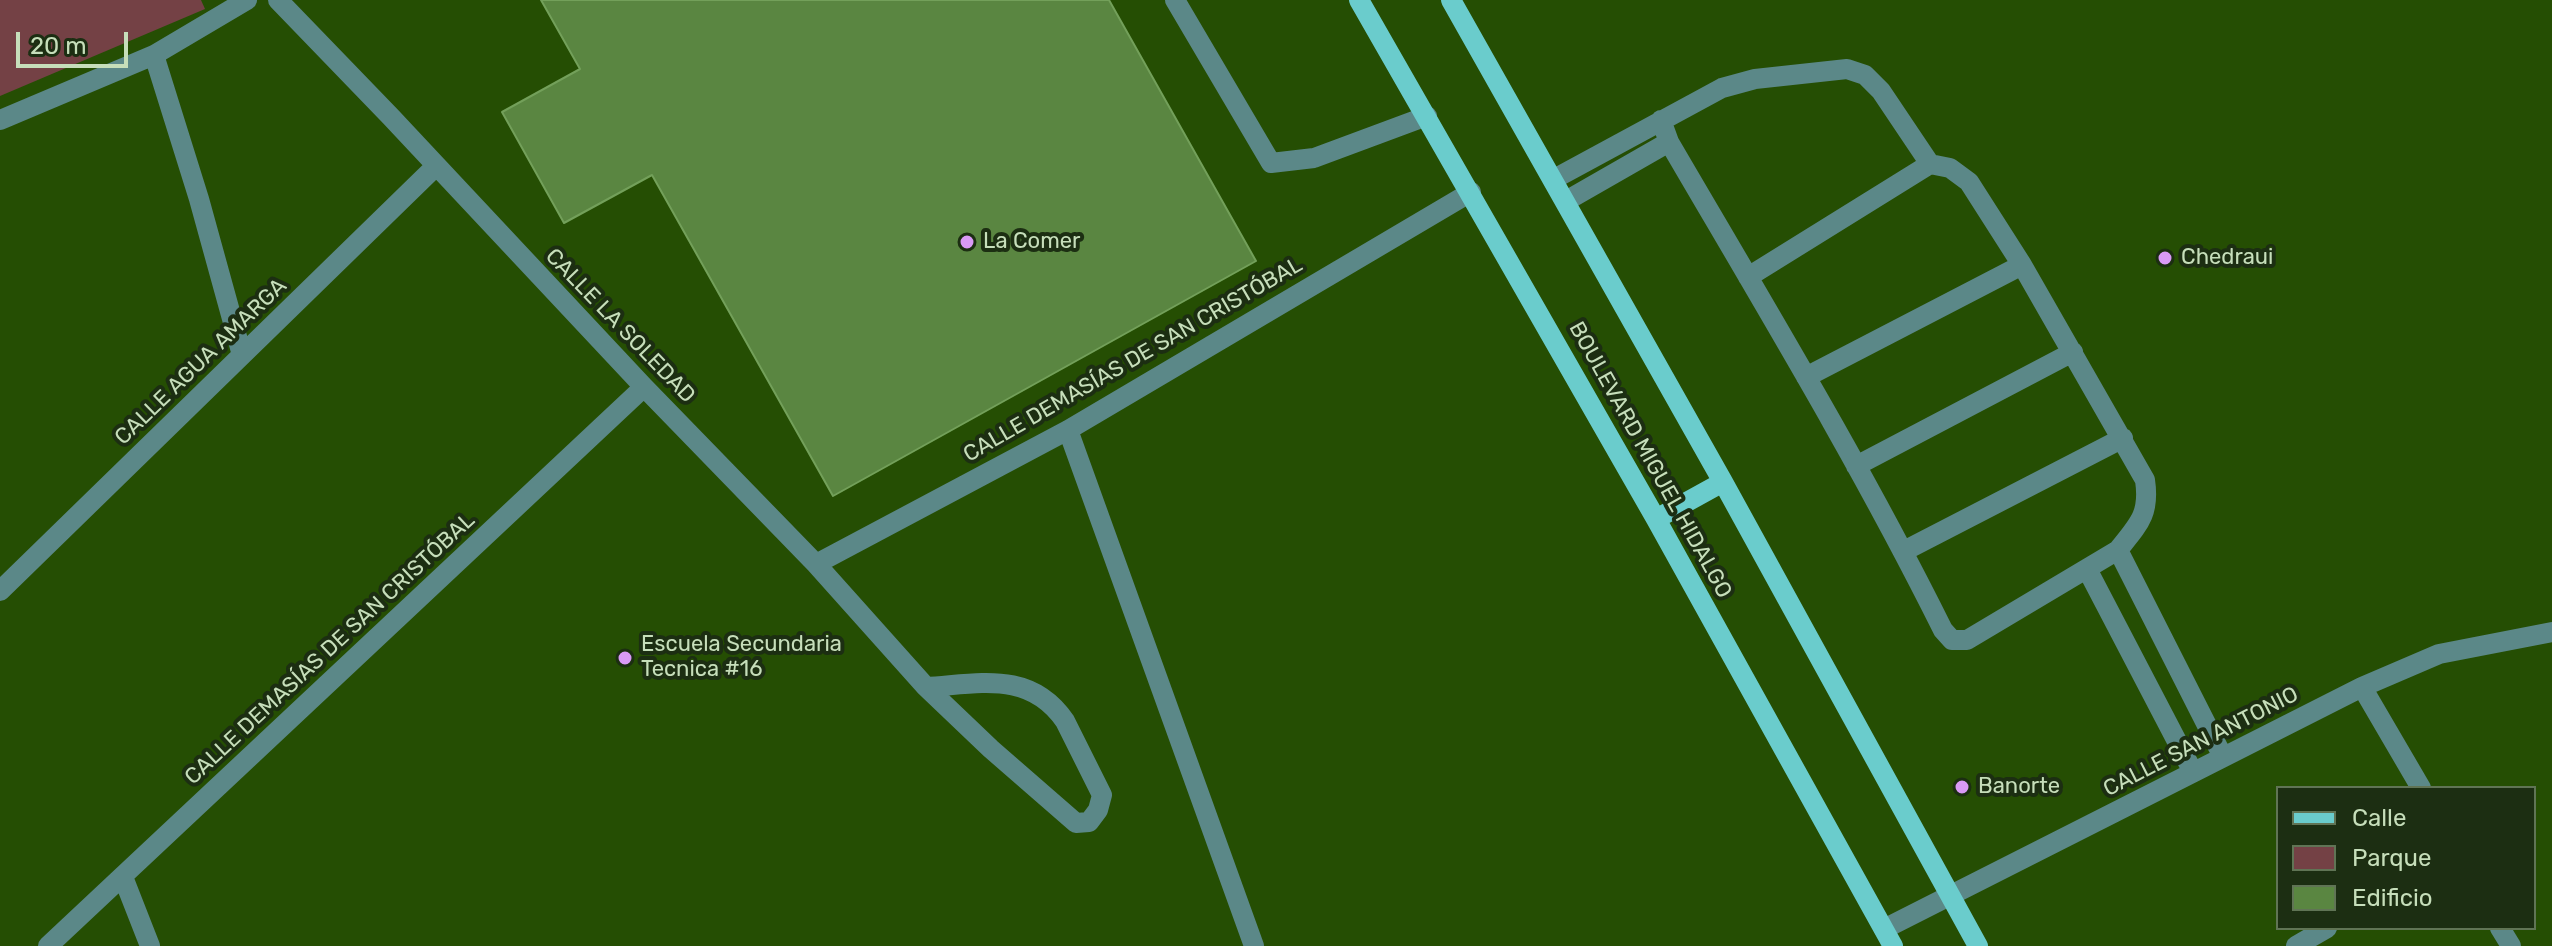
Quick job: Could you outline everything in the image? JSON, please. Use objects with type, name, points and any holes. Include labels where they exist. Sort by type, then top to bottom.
[{"type":"main road","name":"BOULEVARD MIGUEL HIDALGO","points":[[1359,0],[1656,519],[1889,937]]},
{"type":"main road","points":[[1451,0],[1723,482],[1978,946]]},
{"type":"main road","points":[[1656,519],[1723,482]]},
{"type":"street","points":[[0,120],[154,55],[247,0]]},
{"type":"street","name":"CALLE LA SOLEDAD","points":[[278,0],[816,564],[926,687],[1076,823],[1089,822],[1098,810],[1102,795],[1057,710],[1030,690],[1011,683],[926,687]]},
{"type":"street","points":[[1175,0],[1271,163],[1314,158],[1427,116]]},
{"type":"street","points":[[154,55],[199,199],[242,355]]},
{"type":"street","points":[[1554,179],[1722,88],[1755,79],[1847,69],[1865,75],[1881,91],[1930,164]]},
{"type":"street","points":[[1661,120],[1669,142],[1806,377],[1904,551],[1943,630],[1952,640],[1967,640],[2087,569],[2118,550],[2135,529],[2148,503],[2145,480],[2022,265],[1969,182],[1950,168],[1930,164],[1748,277]]},
{"type":"street","points":[[1566,201],[1669,142]]},
{"type":"street","name":"CALLE AGUA AMARGA","points":[[1,585],[436,166]]},
{"type":"street","name":"CALLE DEMASÍAS DE SAN CRISTÓBAL","points":[[816,564],[1068,430],[1471,192]]},
{"type":"street","points":[[1806,377],[2022,265]]},
{"type":"street","points":[[1856,466],[2073,352]]},
{"type":"street","name":"CALLE DEMASÍAS DE SAN CRISTÓBAL","points":[[48,946],[644,387]]},
{"type":"street","points":[[1068,430],[1254,946]]},
{"type":"street","points":[[1904,551],[2123,438]]},
{"type":"street","points":[[2118,550],[2223,757]]},
{"type":"street","points":[[2087,569],[2193,772]]},
{"type":"street","name":"CALLE SAN ANTONIO","points":[[1889,937],[1949,896],[2362,687],[2439,654],[2552,632]]},
{"type":"street","points":[[2362,687],[2420,786]]},
{"type":"street","points":[[123,877],[150,946]]},
{"type":"street","points":[[2296,946],[2324,930]]},
{"type":"green space","points":[[0,0],[201,0],[205,9],[0,96]]},
{"type":"building","name":"La Comer","points":[[541,0],[1109,0],[1256,261],[833,496],[652,175],[564,223],[502,112],[580,69]]},
{"type":"place","name":"La Comer","points":[[967,242]]},
{"type":"place","name":"Chedraui","points":[[2165,258]]},
{"type":"place","name":"Escuela Secundaria Tecnica #16","points":[[625,658]]},
{"type":"place","name":"Banorte","points":[[1962,787]]}]
